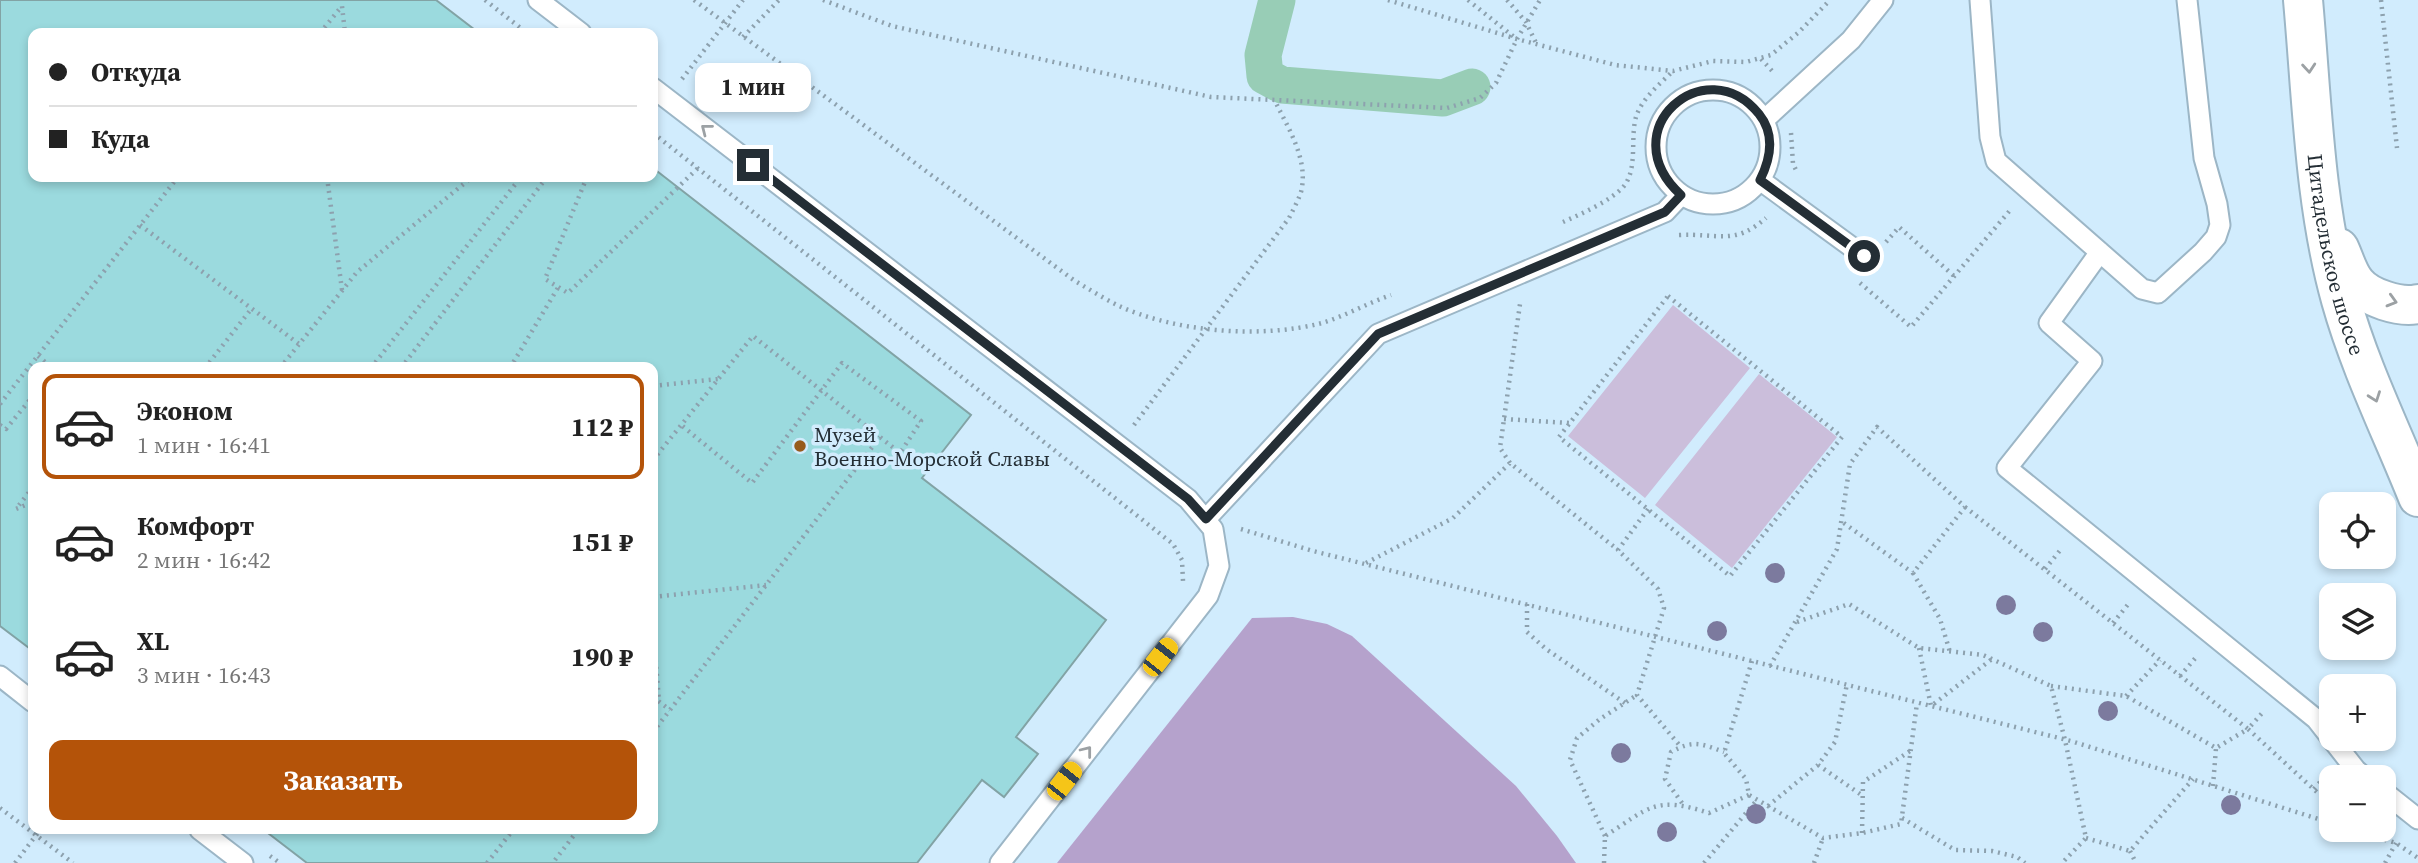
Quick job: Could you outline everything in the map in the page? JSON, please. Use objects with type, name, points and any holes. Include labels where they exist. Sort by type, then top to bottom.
[{"type":"street","name":"Цитадельское шоссе","points":[[2303,0],[2323,214],[2341,300],[2381,414],[2418,498]]},
{"type":"street","points":[[2323,214],[2355,283],[2367,292],[2388,301],[2410,306],[2418,304]]},
{"type":"lane","points":[[538,0],[574,28]]},
{"type":"lane","points":[[1764,120],[1851,40],[1883,0]]},
{"type":"lane","points":[[1980,0],[1990,137],[1996,161],[2142,289],[2158,293],[2203,252],[2216,237],[2220,226],[2204,158],[2187,0]]},
{"type":"lane","points":[[1717,89],[1736,94],[1752,105],[1764,120],[1769,134],[1768,164],[1760,180],[1748,193],[1715,205],[1697,202],[1681,195],[1667,182],[1658,166],[1655,147],[1658,128],[1667,112],[1681,99],[1699,91],[1717,89]]},
{"type":"lane","points":[[660,93],[1188,499],[1213,529],[1219,566],[1208,596],[1000,863]]},
{"type":"lane","points":[[1760,180],[1864,256]]},
{"type":"lane","points":[[1206,519],[1378,334],[1665,212],[1681,195]]},
{"type":"lane","points":[[2100,252],[2049,323],[2092,361],[2007,468],[2316,719],[2352,765]]},
{"type":"lane","points":[[0,676],[28,698]]},
{"type":"lane","points":[[2396,802],[2418,819]]},
{"type":"lane","points":[[205,834],[243,863]]},
{"type":"path","points":[[485,0],[521,28]]},
{"type":"path","points":[[694,0],[1076,281],[1118,306],[1169,323],[1206,329],[1273,331],[1322,323],[1402,292]]},
{"type":"path","points":[[660,93],[743,0]]},
{"type":"path","points":[[743,37],[779,0]]},
{"type":"path","points":[[823,0],[892,26],[1211,97],[1447,108],[1480,98],[1496,83],[1539,0]]},
{"type":"path","points":[[1388,0],[1615,65],[1674,71],[1713,61],[1746,62],[1771,55],[1799,32],[1830,0]]},
{"type":"path","points":[[1468,0],[1517,38]]},
{"type":"path","points":[[1507,0],[1527,22],[1536,44]]},
{"type":"path","points":[[2381,0],[2398,148]]},
{"type":"path","points":[[324,28],[342,6],[344,28]]},
{"type":"path","points":[[1761,59],[1780,80]]},
{"type":"path","points":[[1551,228],[1588,210],[1622,188],[1629,178],[1637,115],[1649,94],[1674,71]]},
{"type":"path","points":[[1119,446],[1289,218],[1301,192],[1303,172],[1297,147],[1275,101]]},
{"type":"path","points":[[1675,236],[1698,234],[1724,238],[1750,232],[1771,214],[1799,177],[1793,164],[1790,135],[1797,124]]},
{"type":"path","points":[[658,136],[1173,544],[1182,561],[1184,587]]},
{"type":"path","points":[[585,182],[545,279],[568,293],[698,168]]},
{"type":"path","points":[[33,362],[174,182]]},
{"type":"path","points":[[328,182],[342,290]]},
{"type":"path","points":[[285,362],[357,272],[466,182]]},
{"type":"path","points":[[376,362],[517,182]]},
{"type":"path","points":[[406,362],[543,182]]},
{"type":"path","points":[[1853,277],[1911,327],[2028,189]]},
{"type":"path","points":[[140,225],[299,344]]},
{"type":"path","points":[[1884,244],[1899,227],[1954,276]]},
{"type":"path","points":[[514,362],[559,286]]},
{"type":"path","points":[[1668,296],[1842,437],[1730,576],[1648,509],[1559,437],[1668,296]]},
{"type":"path","points":[[1509,305],[1521,300],[1500,448],[1510,463],[1618,550],[1658,589],[1664,608],[1637,695],[1577,738],[1570,760],[1605,836],[1604,863]]},
{"type":"path","points":[[210,362],[252,307]]},
{"type":"path","points":[[658,454],[681,425],[719,379],[753,336],[821,390],[900,453],[921,421],[842,363],[821,390],[752,483],[681,425]]},
{"type":"path","points":[[38,356],[45,362]]},
{"type":"path","points":[[0,404],[28,369]]},
{"type":"path","points":[[658,385],[719,379]]},
{"type":"path","points":[[0,425],[6,429],[28,402]]},
{"type":"path","points":[[1504,419],[1570,424]]},
{"type":"path","points":[[1770,666],[1837,549],[1850,464],[1877,427],[1965,508],[2248,729],[2319,794]]},
{"type":"path","points":[[658,726],[880,437]]},
{"type":"path","points":[[1365,563],[1453,518],[1510,463]]},
{"type":"path","points":[[28,493],[16,509],[28,504]]},
{"type":"path","points":[[1913,573],[1965,508]]},
{"type":"path","points":[[1618,550],[1648,509]]},
{"type":"path","points":[[1206,519],[1313,551],[2065,740],[2319,819]]},
{"type":"path","points":[[1841,522],[1913,573],[1940,619],[1950,652]]},
{"type":"path","points":[[658,596],[766,585]]},
{"type":"path","points":[[1527,604],[1527,632],[1546,649],[1626,703]]},
{"type":"path","points":[[1796,622],[1849,604],[1919,648],[1983,655],[2051,686],[2126,696],[2216,748]]},
{"type":"path","points":[[1919,648],[1931,706]]},
{"type":"path","points":[[1931,706],[1992,659]]},
{"type":"path","points":[[2126,696],[2160,660]]},
{"type":"path","points":[[1724,753],[1752,661]]},
{"type":"path","points":[[1768,806],[1818,765],[1835,742],[1846,684]]},
{"type":"path","points":[[2051,686],[2086,838]]},
{"type":"path","points":[[658,689],[659,702],[670,710]]},
{"type":"path","points":[[2216,748],[2248,729],[2281,691]]},
{"type":"path","points":[[1637,695],[1681,747]]},
{"type":"path","points":[[1605,836],[1654,805],[1683,804],[1709,813],[1749,796],[1822,838],[1901,824],[1917,702]]},
{"type":"path","points":[[1683,804],[1665,779],[1671,752],[1686,744],[1703,744],[1724,753],[1746,779],[1749,796]]},
{"type":"path","points":[[2213,786],[2216,748]]},
{"type":"path","points":[[1862,833],[1863,782],[1911,750]]},
{"type":"path","points":[[1818,765],[1863,796]]},
{"type":"path","points":[[2130,851],[2193,779]]},
{"type":"path","points":[[1704,863],[1757,800]]},
{"type":"path","points":[[0,808],[28,829]]},
{"type":"path","points":[[1902,818],[1955,850],[1992,851],[2025,863]]},
{"type":"path","points":[[487,863],[510,834]]},
{"type":"path","points":[[555,860],[575,834]]},
{"type":"path","points":[[15,863],[36,835],[73,863]]},
{"type":"path","points":[[1814,863],[1822,838]]},
{"type":"path","points":[[2086,838],[2130,851],[2136,863]]},
{"type":"path","points":[[2062,863],[2086,838]]},
{"type":"path","points":[[2393,842],[2418,858]]},
{"type":"path","points":[[2385,863],[2396,843]]},
{"type":"shaded area","points":[[1673,305],[1750,368],[1645,498],[1568,436]]},
{"type":"shaded area","points":[[1759,374],[1837,437],[1732,568],[1655,505]]},
{"type":"shaded area","points":[[1293,617],[1327,624],[1352,636],[1516,786],[1576,863],[1057,863],[1252,618]]},
{"type":"building","name":"Музей Военно-Морской Славы","points":[[0,0],[436,0],[472,28],[28,28],[28,182],[658,182],[658,172],[971,415],[922,478],[1106,620],[1016,737],[1038,754],[1004,797],[982,780],[917,863],[307,863],[269,834],[658,834],[658,362],[28,362],[28,647],[0,626]]},
{"type":"waterway","points":[[1277,0],[1263,55],[1265,76],[1282,85],[1443,98],[1472,87]]},
{"type":"place","name":"Музей Военно-Морской Славы","points":[[800,446]]},
{"type":"route","points":[[753,165],[1188,499],[1206,519],[1378,334],[1665,212],[1681,195],[1667,182],[1658,166],[1655,147],[1658,128],[1667,112],[1681,99],[1699,91],[1717,89],[1736,94],[1752,105],[1764,120],[1769,134],[1768,164],[1760,180],[1864,256]]}]
